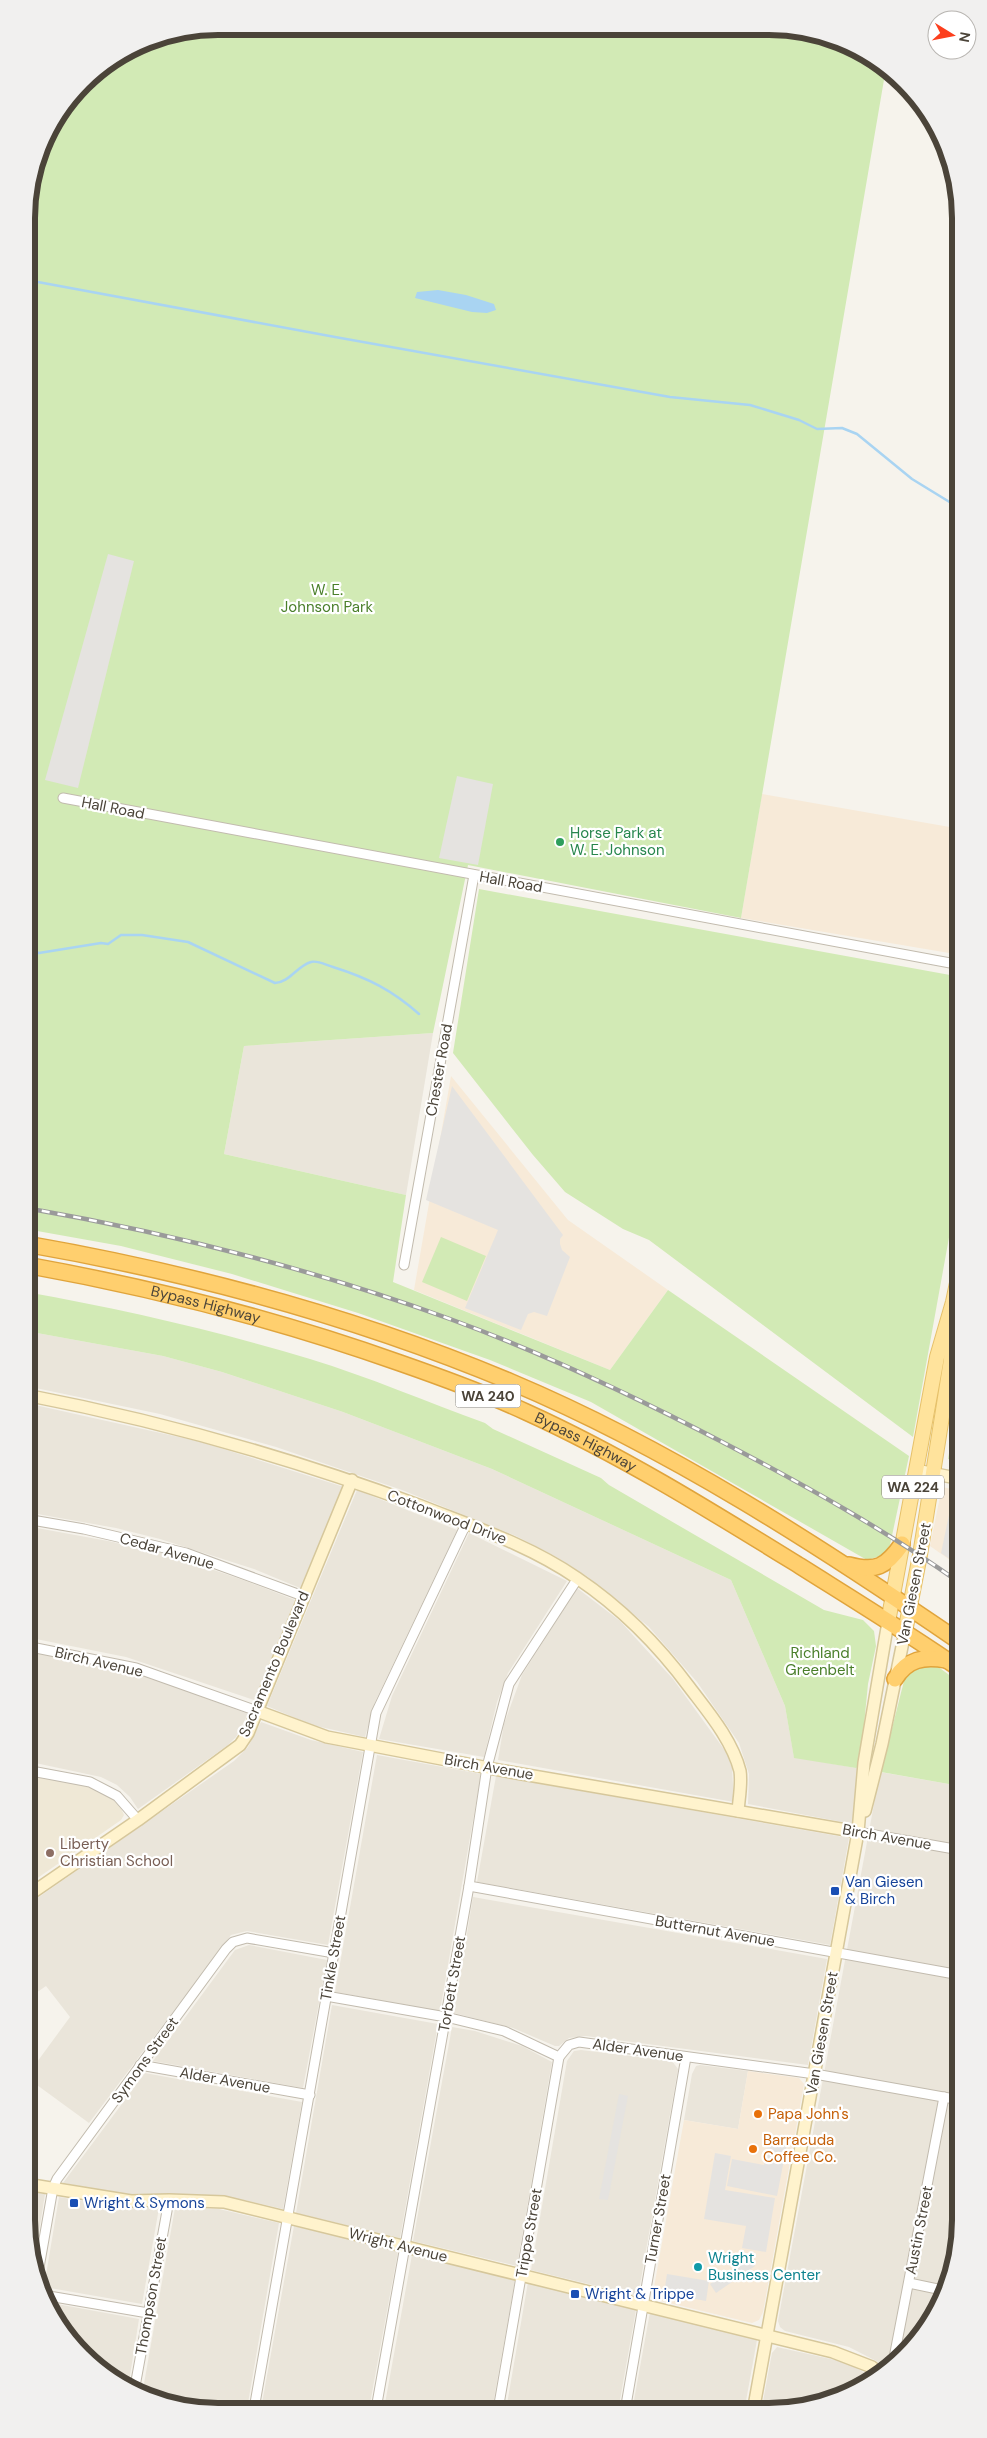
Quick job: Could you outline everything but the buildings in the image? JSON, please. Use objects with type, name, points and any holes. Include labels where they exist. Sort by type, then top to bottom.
[{"type":"highway","name":"Bypass Highway","points":[[35,1246],[127,1263],[263,1296],[453,1359],[512,1383],[616,1432],[732,1496],[841,1563],[952,1637]]},
{"type":"highway","name":"Bypass Highway","points":[[35,1267],[134,1286],[266,1320],[358,1348],[490,1396],[566,1431],[649,1476],[751,1536],[952,1663]]},
{"type":"highway","points":[[841,1563],[868,1568],[879,1567],[888,1561],[902,1544]]},
{"type":"highway","points":[[895,1679],[901,1670],[915,1661],[925,1658],[948,1660]]},
{"type":"main road","name":"Van Giesen Street","points":[[888,1622],[937,1357],[952,1305]]},
{"type":"main road","name":"Van Giesen Street","points":[[905,1632],[951,1360],[952,1331]]},
{"type":"street","name":"Hall Road","points":[[62,798],[952,963]]},
{"type":"street","name":"Chester Road","points":[[404,1264],[474,876]]},
{"type":"street","name":"Cottonwood Drive","points":[[35,1397],[177,1427],[352,1480],[521,1546],[578,1578],[619,1610],[659,1650],[711,1716],[732,1750],[740,1773],[738,1811]]},
{"type":"street","points":[[916,1470],[952,1477]]},
{"type":"street","name":"Sacramento Boulevard","points":[[35,1891],[138,1820],[240,1745],[257,1711],[352,1480]]},
{"type":"street","name":"Cedar Avenue","points":[[35,1521],[84,1529],[186,1553],[303,1596]]},
{"type":"street","name":"Tinkle Street","points":[[255,2403],[289,2218],[376,1713],[466,1524]]},
{"type":"street","name":"Torbett Street","points":[[377,2403],[469,1886],[487,1767],[508,1684],[578,1578]]},
{"type":"street","name":"Van Giesen Street","points":[[858,1832],[864,1763],[888,1622]]},
{"type":"street","name":"Van Giesen Street","points":[[755,2403],[858,1832],[880,1753],[905,1632]]},
{"type":"street","name":"Birch Avenue","points":[[35,1648],[136,1668],[320,1735],[487,1767],[952,1849]]},
{"type":"street","points":[[35,1772],[90,1782],[117,1796],[138,1820]]},
{"type":"street","name":"Butternut Avenue","points":[[469,1886],[952,1974]]},
{"type":"street","name":"Symons Street","points":[[40,2261],[53,2188],[57,2179],[233,1942],[247,1938],[334,1954]]},
{"type":"street","points":[[326,1996],[446,2017],[504,2031],[559,2056]]},
{"type":"street","name":"Alder Avenue","points":[[559,2056],[570,2045],[578,2042],[815,2074],[952,2098]]},
{"type":"street","name":"Trippe Street","points":[[499,2403],[559,2056]]},
{"type":"street","name":"Turner Street","points":[[626,2403],[686,2057]]},
{"type":"street","name":"Alder Avenue","points":[[140,2065],[310,2095]]},
{"type":"street","name":"Austin Street","points":[[895,2352],[944,2097]]},
{"type":"street","name":"Wright Avenue","points":[[35,2185],[131,2201],[224,2202],[833,2352],[874,2369]]},
{"type":"street","name":"Thompson Street","points":[[136,2383],[169,2200]]},
{"type":"street","points":[[909,2283],[939,2288]]},
{"type":"street","points":[[52,2296],[148,2314]]},
{"type":"shaded area","points":[[108,554],[134,561],[78,788],[45,780]]},
{"type":"shaded area","points":[[457,776],[493,784],[478,865],[439,858]]},
{"type":"shaded area","points":[[762,794],[952,827],[952,953],[741,918]]},
{"type":"shaded area","points":[[433,1033],[406,1195],[224,1154],[244,1046]]},
{"type":"shaded area","points":[[451,1076],[568,1220],[668,1290],[610,1370],[414,1290]]},
{"type":"shaded area","points":[[452,1086],[563,1235],[560,1239],[560,1244],[562,1250],[570,1257],[547,1316],[534,1312],[528,1314],[521,1330],[465,1308],[498,1230],[426,1200]]},
{"type":"shaded area","points":[[35,1333],[163,1356],[222,1372],[343,1412],[492,1469],[731,1580],[785,1706],[794,1757],[856,1768],[860,1766],[853,1824],[748,1804],[749,1774],[739,1743],[697,1682],[649,1627],[588,1577],[553,1555],[516,1536],[402,1490],[276,1447],[160,1414],[35,1388]]},
{"type":"shaded area","points":[[35,1405],[201,1442],[344,1487],[300,1588],[254,1569],[160,1539],[116,1528],[35,1514]]},
{"type":"shaded area","points":[[942,1487],[952,1489],[952,1561],[930,1546]]},
{"type":"shaded area","points":[[357,1490],[457,1530],[375,1702],[365,1737],[312,1725],[267,1706]]},
{"type":"shaded area","points":[[952,1501],[952,1561],[941,1553]]},
{"type":"shaded area","points":[[35,1528],[170,1555],[295,1600],[254,1700],[126,1657],[35,1639]]},
{"type":"shaded area","points":[[469,1533],[567,1581],[508,1673],[497,1702],[484,1757],[379,1739],[392,1696]]},
{"type":"shaded area","points":[[577,1588],[620,1621],[673,1679],[726,1752],[732,1768],[734,1802],[498,1760],[504,1724],[522,1675]]},
{"type":"shaded area","points":[[35,1652],[95,1663],[152,1678],[248,1714],[236,1737],[228,1745],[138,1809],[130,1797],[117,1785],[101,1777],[35,1763]]},
{"type":"shaded area","points":[[261,1722],[311,1740],[363,1752],[328,1945],[247,1931],[231,1935],[89,2123],[35,2084],[35,2065],[70,2017],[46,1986],[35,1994],[35,1900],[234,1761],[248,1747]]},
{"type":"shaded area","points":[[377,1755],[481,1774],[440,2011],[335,1992]]},
{"type":"shaded area","points":[[880,1772],[952,1785],[952,2232],[946,2267],[933,2301],[921,2321],[906,2341],[882,2364],[849,2347],[785,2331],[780,2327],[778,2321]]},
{"type":"shaded area","points":[[496,1776],[849,1838],[830,1945],[477,1882]]},
{"type":"shaded area","name":"Liberty Christian School","points":[[35,1777],[88,1786],[112,1798],[120,1806],[124,1815],[121,1820],[35,1880]]},
{"type":"shaded area","points":[[473,1897],[827,1959],[808,2065],[586,2036],[569,2038],[559,2046],[555,2046],[513,2028],[454,2013]]},
{"type":"shaded area","points":[[249,1945],[327,1960],[303,2088],[153,2061],[235,1950]]},
{"type":"shaded area","points":[[332,2005],[438,2024],[400,2238],[296,2213]]},
{"type":"shaded area","points":[[452,2027],[475,2031],[522,2046],[552,2062],[517,2266],[413,2241]]},
{"type":"shaded area","points":[[581,2050],[672,2061],[678,2069],[638,2296],[531,2270],[567,2061],[574,2051]]},
{"type":"shaded area","points":[[696,2066],[748,2071],[738,2129],[684,2120],[692,2074]]},
{"type":"shaded area","points":[[748,2071],[799,2078],[804,2084],[763,2312],[759,2320],[752,2323],[657,2300],[653,2293],[684,2120],[738,2129]]},
{"type":"shaded area","points":[[145,2073],[302,2102],[283,2209],[244,2200],[215,2196],[130,2195],[63,2183]]},
{"type":"shaded area","points":[[619,2094],[628,2096],[608,2200],[599,2199]]},
{"type":"shaded area","points":[[769,2141],[787,2144],[777,2196],[727,2186],[732,2159],[764,2165]]},
{"type":"shaded area","points":[[715,2153],[731,2156],[725,2190],[775,2198],[766,2252],[742,2248],[746,2226],[704,2219]]},
{"type":"shaded area","points":[[35,2192],[45,2194],[37,2244],[35,2232]]},
{"type":"shaded area","points":[[59,2197],[126,2208],[159,2208],[142,2304],[48,2288],[45,2280]]},
{"type":"shaded area","points":[[175,2208],[219,2209],[279,2223],[248,2403],[206,2403],[171,2397],[143,2387]]},
{"type":"shaded area","points":[[294,2226],[398,2251],[370,2403],[262,2403]]},
{"type":"shaded area","points":[[412,2255],[515,2280],[493,2403],[385,2403]]},
{"type":"shaded area","points":[[750,2258],[755,2266],[716,2293],[710,2284]]},
{"type":"shaded area","points":[[667,2274],[709,2281],[706,2301],[664,2293]]},
{"type":"shaded area","points":[[528,2282],[636,2310],[619,2403],[507,2403]]},
{"type":"shaded area","points":[[56,2304],[139,2319],[129,2379],[107,2365],[81,2341]]},
{"type":"shaded area","points":[[650,2312],[757,2340],[746,2403],[633,2403]]},
{"type":"shaded area","points":[[777,2347],[835,2360],[853,2366],[867,2374],[839,2389],[816,2397],[781,2403],[763,2403],[772,2353]]},
{"type":"green space","name":"W. E. Johnson Park","points":[[206,35],[781,35],[828,45],[850,54],[870,66],[885,77],[741,918],[468,865],[433,1033],[244,1046],[224,1154],[406,1195],[393,1282],[610,1370],[668,1290],[909,1456],[890,1545],[884,1555],[867,1560],[591,1402],[490,1360],[358,1313],[232,1274],[121,1246],[35,1231],[35,206],[45,159],[54,137],[66,117],[81,97],[97,81],[137,54],[171,41]]},
{"type":"green space","points":[[479,889],[952,975],[952,1221],[913,1437],[649,1240],[623,1229],[565,1192],[533,1155],[453,1053]]},
{"type":"green space","points":[[441,1237],[486,1256],[467,1301],[422,1282]]},
{"type":"green space","name":"Richland Greenbelt","points":[[35,1294],[169,1321],[310,1359],[485,1423],[493,1429],[601,1478],[609,1485],[824,1610],[863,1620],[874,1631],[876,1646],[868,1684],[860,1766],[856,1768],[794,1758],[785,1706],[731,1580],[492,1469],[343,1412],[222,1372],[163,1356],[35,1333]]},
{"type":"green space","points":[[952,1436],[952,1460],[948,1459]]},
{"type":"green space","points":[[937,1666],[952,1677],[952,1785],[881,1772],[905,1677],[918,1667]]},
{"type":"water","points":[[438,290],[466,295],[494,304],[496,310],[487,313],[472,312],[415,298],[417,292]]},
{"type":"waterway","points":[[35,281],[670,397],[750,405],[799,420],[817,429],[842,428],[857,434],[912,479],[952,503]]},
{"type":"waterway","points":[[35,952],[39,953],[101,943],[108,944],[121,935],[142,935],[188,942],[275,983],[285,980],[306,964],[316,962],[357,976],[379,986],[399,998],[419,1014]]},
{"type":"railway","points":[[35,1210],[134,1229],[294,1268],[450,1319],[521,1347],[660,1410],[788,1477],[847,1510],[952,1578]]},
{"type":"place","name":"Horse Park at W. E. Johnson","points":[[560,842]]},
{"type":"place","name":"Liberty Christian School","points":[[50,1853]]},
{"type":"place","name":"Van Giesen & Birch","points":[[835,1891]]},
{"type":"place","name":"Papa John's","points":[[758,2114]]},
{"type":"place","name":"Barracuda Coffee Co.","points":[[753,2149]]},
{"type":"place","name":"Wright & Symons","points":[[74,2203]]},
{"type":"place","name":"Wright Business Center","points":[[698,2267]]},
{"type":"place","name":"Wright & Trippe","points":[[575,2294]]}]
